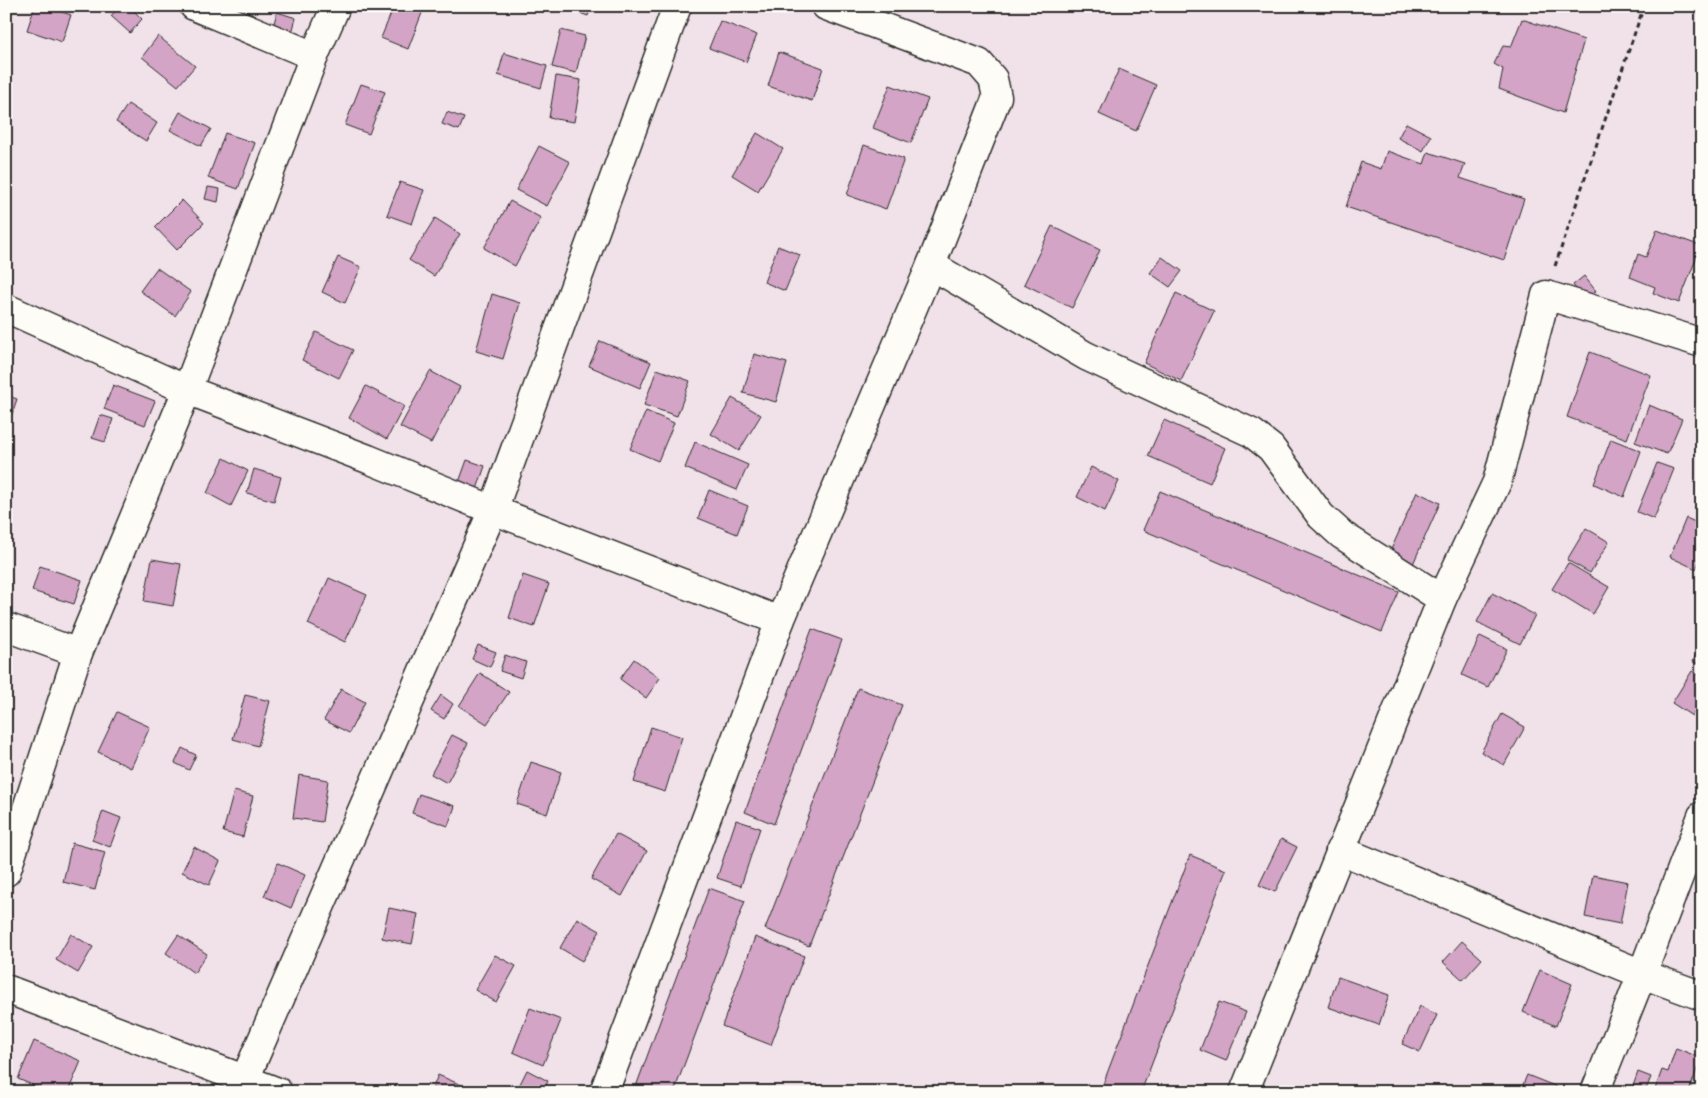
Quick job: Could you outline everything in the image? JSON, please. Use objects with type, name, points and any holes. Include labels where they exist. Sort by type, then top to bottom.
[{"type":"street","points":[[194,6],[314,56]]},
{"type":"street","points":[[6,872],[78,653],[187,390],[314,56],[336,6]]},
{"type":"street","points":[[245,1079],[493,510],[677,6]]},
{"type":"street","points":[[604,1092],[780,620],[931,265],[997,97],[993,78],[979,63],[826,6]]},
{"type":"street","points":[[931,265],[1086,356],[1252,433],[1271,448],[1321,516],[1342,535],[1442,599]]},
{"type":"street","points":[[1244,1092],[1442,599],[1497,482],[1546,295],[1702,343]]},
{"type":"street","points":[[6,308],[187,390],[780,620]]},
{"type":"street","points":[[6,627],[78,653]]},
{"type":"street","points":[[1595,1092],[1702,816]]},
{"type":"street","points":[[1340,850],[1642,974],[1702,996]]},
{"type":"street","points":[[6,989],[278,1092]]},
{"type":"path","points":[[1546,295],[1644,6]]},
{"type":"building","points":[[35,6],[45,6],[71,15],[62,42],[27,30]]},
{"type":"building","points":[[119,6],[129,6],[142,19],[130,33],[111,16]]},
{"type":"building","points":[[394,6],[406,6],[422,13],[408,49],[381,38]]},
{"type":"building","points":[[560,6],[591,6],[588,16]]},
{"type":"building","points":[[277,12],[296,18],[292,33],[273,27]]},
{"type":"building","points":[[1522,19],[1584,40],[1563,113],[1499,89],[1503,69],[1494,64],[1503,46],[1511,47]]},
{"type":"building","points":[[720,21],[757,35],[746,62],[709,48]]},
{"type":"building","points":[[561,30],[585,36],[576,73],[552,67]]},
{"type":"building","points":[[158,36],[195,66],[178,86],[142,57]]},
{"type":"building","points":[[779,52],[823,68],[812,101],[768,86]]},
{"type":"building","points":[[504,53],[547,66],[541,88],[498,75]]},
{"type":"building","points":[[1119,69],[1156,85],[1136,131],[1099,114]]},
{"type":"building","points":[[556,76],[581,80],[574,122],[549,118]]},
{"type":"building","points":[[361,84],[385,92],[369,134],[345,125]]},
{"type":"building","points":[[890,85],[928,99],[911,143],[873,128]]},
{"type":"building","points":[[128,104],[157,123],[146,141],[116,122]]},
{"type":"building","points":[[180,112],[211,129],[201,146],[170,130]]},
{"type":"building","points":[[447,112],[464,118],[459,130],[442,124]]},
{"type":"building","points":[[1406,123],[1431,136],[1423,151],[1398,138]]},
{"type":"building","points":[[225,133],[255,143],[238,189],[208,178]]},
{"type":"building","points":[[757,133],[783,149],[758,191],[732,175]]},
{"type":"building","points":[[864,145],[904,159],[886,209],[847,195]]},
{"type":"building","points":[[539,146],[570,162],[547,206],[516,190]]},
{"type":"building","points":[[1387,151],[1424,164],[1428,152],[1465,164],[1460,178],[1524,199],[1504,260],[1346,207],[1361,162],[1381,169]]},
{"type":"building","points":[[400,182],[424,190],[412,224],[387,215]]},
{"type":"building","points":[[208,187],[220,189],[218,202],[205,199]]},
{"type":"building","points":[[182,200],[204,223],[177,250],[155,227]]},
{"type":"building","points":[[510,201],[541,218],[515,266],[484,248]]},
{"type":"building","points":[[435,218],[460,234],[434,276],[409,260]]},
{"type":"building","points":[[1052,226],[1100,250],[1072,308],[1024,284]]},
{"type":"building","points":[[1657,230],[1701,246],[1679,303],[1653,293],[1655,287],[1630,277],[1638,254],[1646,257]]},
{"type":"building","points":[[778,246],[800,255],[785,291],[764,282]]},
{"type":"building","points":[[338,257],[361,267],[345,303],[322,292]]},
{"type":"building","points":[[1162,257],[1182,271],[1170,287],[1150,273]]},
{"type":"building","points":[[157,268],[191,292],[175,316],[140,291]]},
{"type":"building","points":[[1584,276],[1596,291],[1585,300],[1573,285]]},
{"type":"building","points":[[1176,293],[1214,311],[1181,381],[1144,363]]},
{"type":"building","points":[[492,294],[520,303],[503,359],[476,351]]},
{"type":"building","points":[[316,332],[353,350],[339,378],[302,360]]},
{"type":"building","points":[[600,341],[651,362],[640,388],[589,366]]},
{"type":"building","points":[[1590,352],[1651,375],[1627,439],[1567,417]]},
{"type":"building","points":[[754,354],[787,363],[776,402],[743,393]]},
{"type":"building","points":[[657,369],[690,381],[677,416],[644,405]]},
{"type":"building","points":[[430,371],[460,387],[431,443],[400,427]]},
{"type":"building","points":[[113,385],[155,401],[145,425],[104,409]]},
{"type":"building","points":[[366,386],[404,406],[387,439],[349,418]]},
{"type":"building","points":[[6,395],[17,399],[6,431]]},
{"type":"building","points":[[732,398],[761,415],[739,451],[711,434]]},
{"type":"building","points":[[1649,405],[1682,419],[1667,454],[1635,442]]},
{"type":"building","points":[[646,411],[674,423],[658,461],[630,449]]},
{"type":"building","points":[[100,415],[113,419],[105,442],[92,438]]},
{"type":"building","points":[[1164,420],[1225,448],[1210,483],[1148,456]]},
{"type":"building","points":[[1611,439],[1641,451],[1624,497],[1594,484]]},
{"type":"building","points":[[695,442],[748,465],[737,490],[685,468]]},
{"type":"building","points":[[224,458],[248,471],[231,506],[207,493]]},
{"type":"building","points":[[467,460],[485,466],[476,492],[458,485]]},
{"type":"building","points":[[1657,463],[1674,469],[1654,519],[1637,512]]},
{"type":"building","points":[[1091,467],[1119,481],[1105,511],[1077,497]]},
{"type":"building","points":[[254,469],[281,477],[274,501],[247,493]]},
{"type":"building","points":[[709,490],[748,506],[737,534],[698,518]]},
{"type":"building","points":[[1160,491],[1399,592],[1382,632],[1143,530]]},
{"type":"building","points":[[1417,492],[1440,503],[1413,564],[1389,554]]},
{"type":"building","points":[[1686,518],[1702,525],[1702,555],[1696,569],[1670,557]]},
{"type":"building","points":[[1586,528],[1609,542],[1590,573],[1567,560]]},
{"type":"building","points":[[152,559],[181,564],[173,606],[144,601]]},
{"type":"building","points":[[1568,563],[1609,587],[1593,614],[1552,589]]},
{"type":"building","points":[[40,566],[82,580],[74,604],[32,591]]},
{"type":"building","points":[[523,575],[549,584],[534,627],[509,618]]},
{"type":"building","points":[[329,578],[367,595],[345,642],[308,624]]},
{"type":"building","points":[[1492,593],[1535,615],[1520,644],[1477,622]]},
{"type":"building","points":[[812,629],[842,640],[774,824],[745,812]]},
{"type":"building","points":[[1480,636],[1507,649],[1488,687],[1462,675]]},
{"type":"building","points":[[1702,638],[1702,665],[1693,662]]},
{"type":"building","points":[[478,645],[496,652],[490,667],[472,659]]},
{"type":"building","points":[[505,655],[526,662],[521,678],[500,671]]},
{"type":"building","points":[[634,659],[660,678],[646,698],[620,679]]},
{"type":"building","points":[[1692,671],[1702,677],[1702,701],[1692,716],[1672,703]]},
{"type":"building","points":[[480,673],[509,692],[487,724],[459,706]]},
{"type":"building","points":[[858,688],[902,705],[809,946],[765,929]]},
{"type":"building","points":[[341,689],[365,702],[349,733],[324,720]]},
{"type":"building","points":[[245,695],[270,701],[258,746],[233,739]]},
{"type":"building","points":[[441,695],[453,704],[444,719],[431,711]]},
{"type":"building","points":[[117,712],[150,727],[131,768],[98,752]]},
{"type":"building","points":[[1502,714],[1525,727],[1504,765],[1481,752]]},
{"type":"building","points":[[651,727],[682,737],[665,792],[634,782]]},
{"type":"building","points":[[452,735],[468,743],[447,783],[431,774]]},
{"type":"building","points":[[182,748],[196,755],[189,770],[175,763]]},
{"type":"building","points":[[531,762],[561,772],[547,814],[517,804]]},
{"type":"building","points":[[299,775],[328,780],[322,822],[293,818]]},
{"type":"building","points":[[234,791],[253,796],[243,837],[223,832]]},
{"type":"building","points":[[419,794],[455,806],[448,826],[412,813]]},
{"type":"building","points":[[103,811],[121,818],[110,847],[92,840]]},
{"type":"building","points":[[736,820],[760,828],[741,886],[717,878]]},
{"type":"building","points":[[616,834],[647,851],[622,896],[591,879]]},
{"type":"building","points":[[1281,839],[1297,847],[1275,892],[1259,885]]},
{"type":"building","points":[[72,843],[105,852],[95,890],[63,882]]},
{"type":"building","points":[[194,847],[220,861],[209,885],[182,872]]},
{"type":"building","points":[[1190,855],[1226,870],[1141,1092],[1100,1092]]},
{"type":"building","points":[[278,863],[305,875],[291,908],[264,896]]},
{"type":"building","points":[[1593,875],[1628,882],[1620,924],[1585,917]]},
{"type":"building","points":[[709,888],[745,901],[674,1092],[634,1092]]},
{"type":"building","points":[[389,908],[418,914],[412,944],[382,938]]},
{"type":"building","points":[[577,918],[600,931],[582,961],[560,948]]},
{"type":"building","points":[[71,934],[93,947],[78,973],[56,960]]},
{"type":"building","points":[[178,935],[207,954],[194,973],[166,953]]},
{"type":"building","points":[[755,937],[804,956],[771,1045],[722,1026]]},
{"type":"building","points":[[1462,941],[1482,959],[1463,980],[1443,962]]},
{"type":"building","points":[[495,955],[516,966],[496,1002],[475,990]]},
{"type":"building","points":[[1540,970],[1572,984],[1556,1026],[1523,1012]]},
{"type":"building","points":[[1338,977],[1389,995],[1379,1025],[1328,1007]]},
{"type":"building","points":[[1219,1002],[1246,1012],[1226,1061],[1200,1050]]},
{"type":"building","points":[[1420,1006],[1437,1015],[1420,1052],[1402,1044]]},
{"type":"building","points":[[530,1008],[561,1020],[543,1065],[513,1052]]},
{"type":"building","points":[[1702,1028],[1702,1040],[1698,1038]]},
{"type":"building","points":[[34,1041],[81,1061],[68,1092],[49,1092],[18,1079]]},
{"type":"building","points":[[1676,1048],[1701,1058],[1689,1092],[1654,1092],[1662,1070],[1668,1072]]},
{"type":"building","points":[[527,1070],[548,1081],[543,1092],[516,1092]]},
{"type":"building","points":[[1638,1072],[1651,1077],[1645,1092],[1632,1089]]},
{"type":"building","points":[[438,1075],[478,1092],[431,1092]]},
{"type":"building","points":[[1527,1075],[1557,1087],[1556,1092],[1520,1092]]}]
